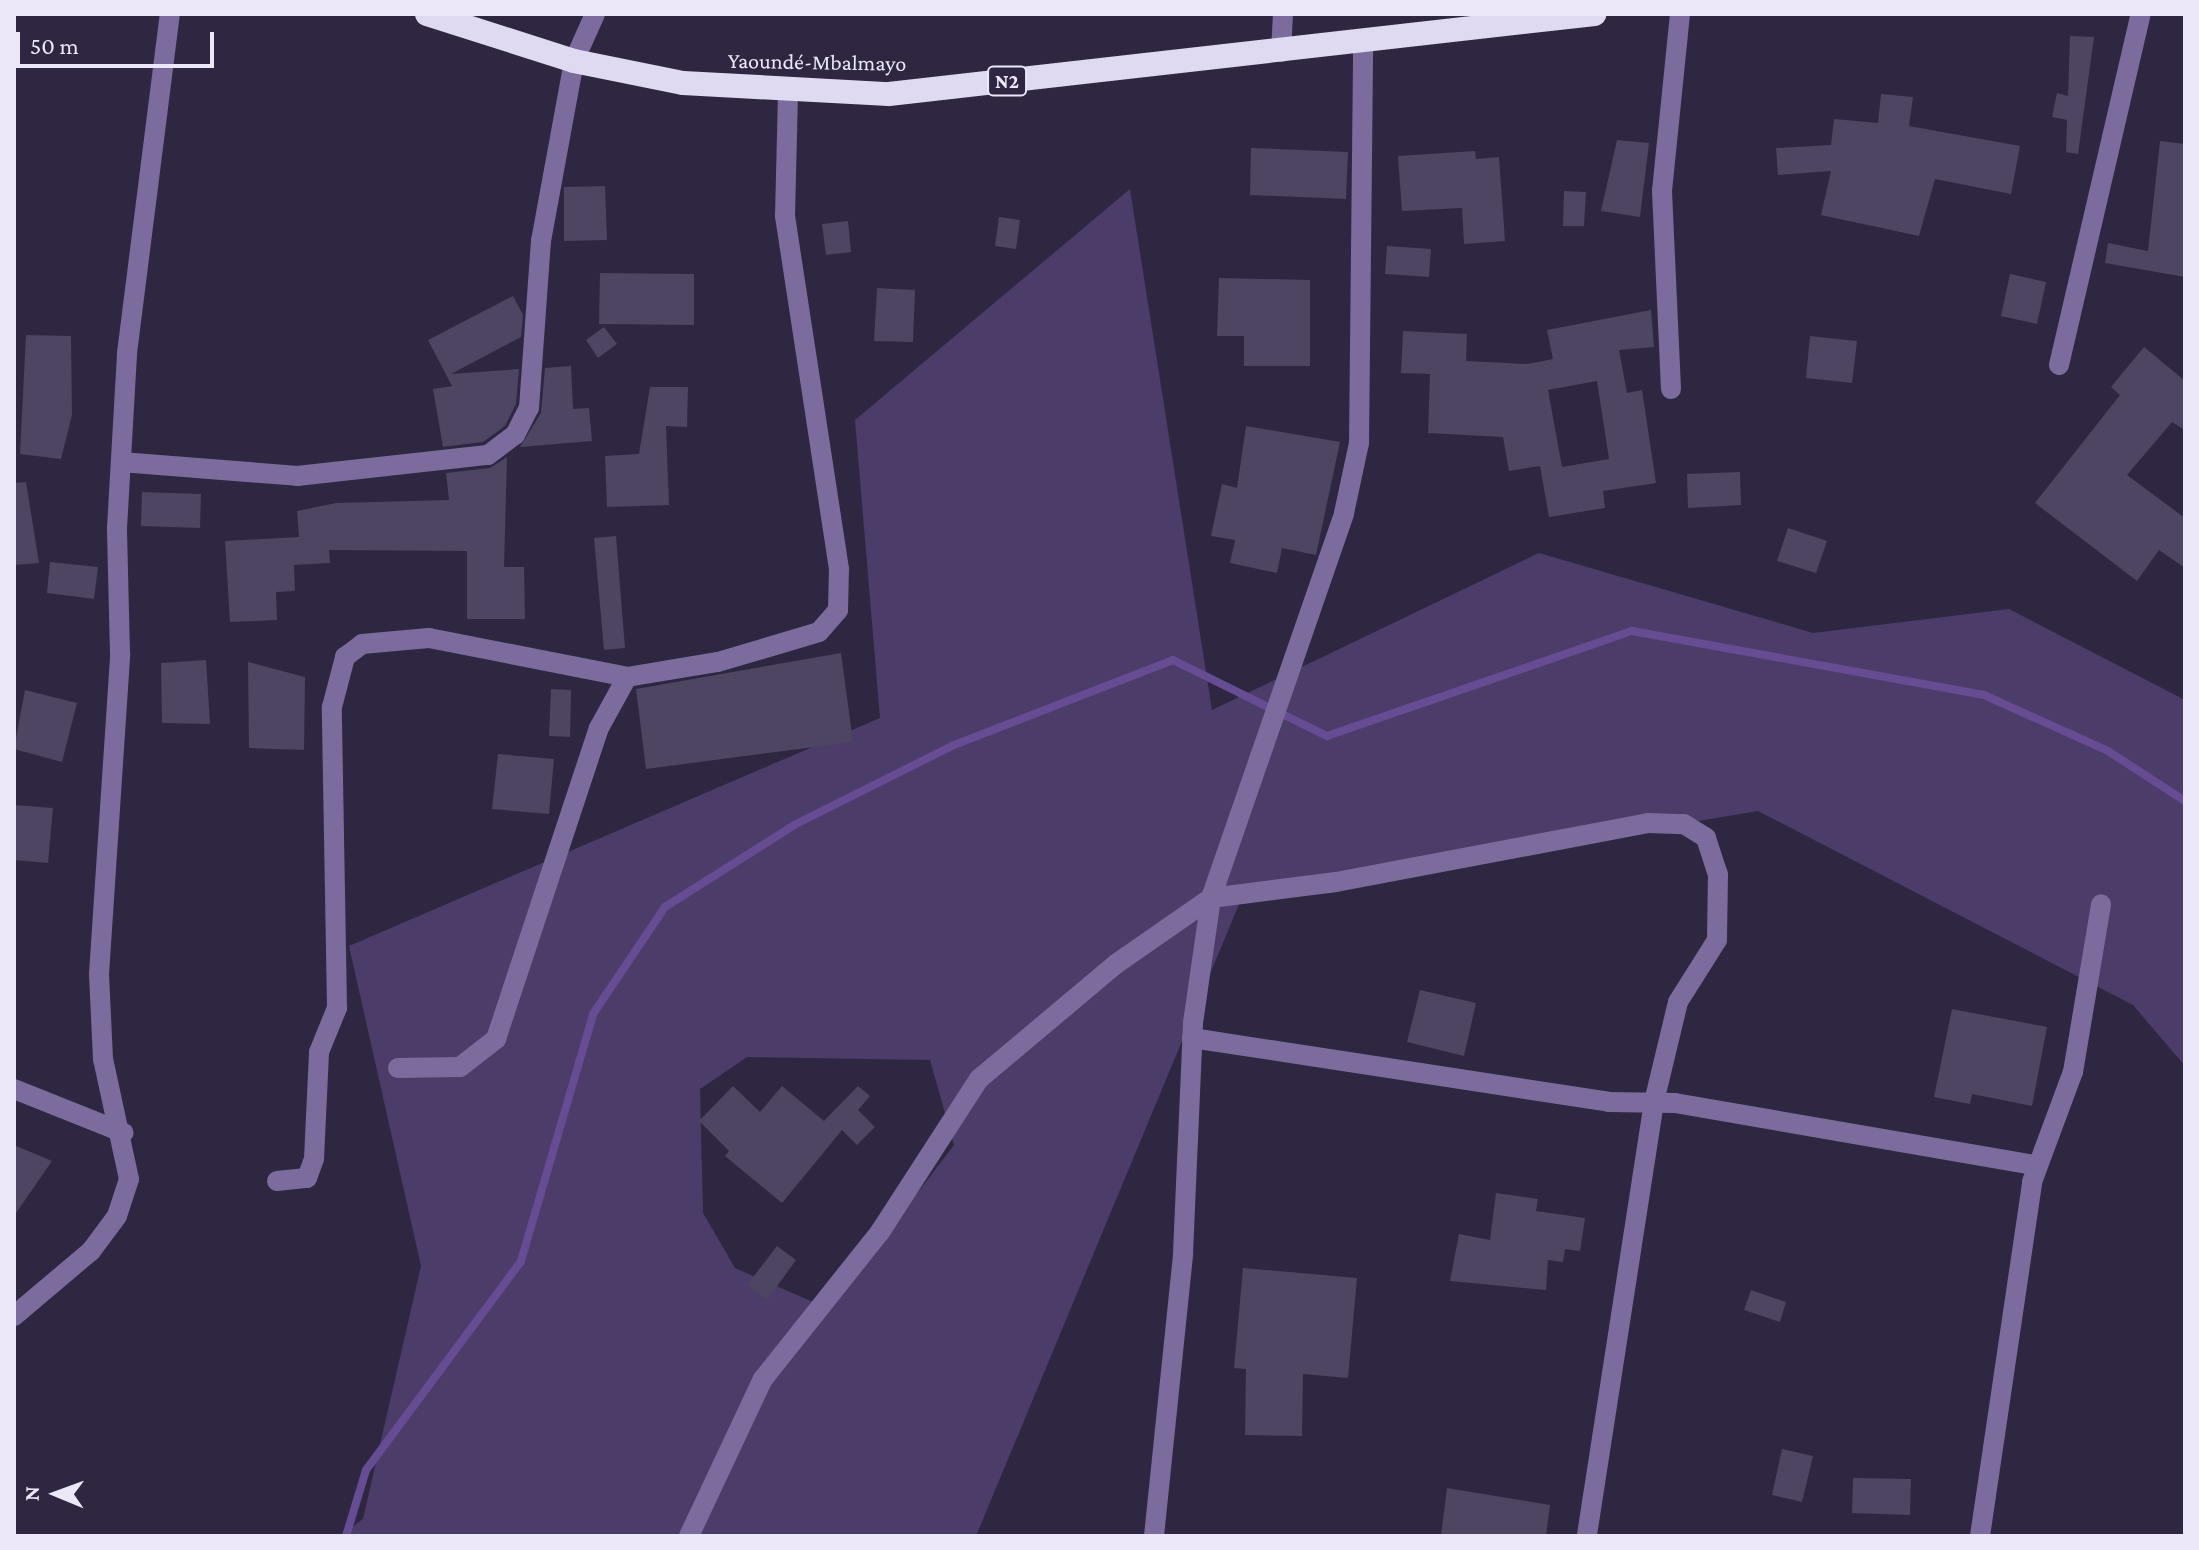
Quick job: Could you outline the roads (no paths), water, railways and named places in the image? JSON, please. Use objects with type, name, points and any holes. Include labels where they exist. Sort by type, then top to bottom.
[{"type":"highway","name":"Yaoundé-Mbalmayo","points":[[427,14],[574,61],[683,83],[788,92],[889,94],[1281,52],[1594,14]]},
{"type":"street","points":[[14,1316],[91,1251],[117,1216],[129,1179],[124,1133],[103,1059],[99,974],[120,654],[121,462],[127,353],[170,14]]},
{"type":"street","points":[[121,462],[297,476],[488,455],[515,435],[529,408],[541,241],[574,61],[595,14]]},
{"type":"street","points":[[1281,52],[1283,14]]},
{"type":"street","points":[[1671,389],[1662,191],[1680,14]]},
{"type":"street","points":[[2059,365],[2141,14]]},
{"type":"street","points":[[1154,1536],[1183,1253],[1192,1038],[1211,898],[1278,689],[1344,513],[1359,443],[1363,40]]},
{"type":"street","points":[[277,1181],[307,1178],[314,1159],[319,1052],[337,1008],[332,707],[345,657],[362,644],[429,638],[627,677],[718,662],[819,632],[838,610],[839,569],[785,216],[788,92]]},
{"type":"street","points":[[398,1068],[460,1067],[496,1039],[551,892],[599,728],[627,677]]},
{"type":"street","points":[[689,1536],[763,1379],[880,1232],[979,1079],[1116,964],[1211,898],[1336,882],[1648,823],[1684,824],[1706,838],[1718,874],[1717,940],[1678,1002],[1654,1102],[1587,1536]]},
{"type":"street","points":[[1980,1536],[2038,1166],[2073,1072],[2101,904]]},
{"type":"street","points":[[1192,1038],[1608,1102],[1654,1102],[2038,1166]]},
{"type":"street","points":[[14,1089],[124,1133]]},
{"type":"waterway","points":[[346,1536],[366,1470],[521,1261],[593,1014],[665,907],[794,825],[954,745],[1173,660],[1327,736],[1632,631],[1984,695],[2108,751],[2185,801]]}]
